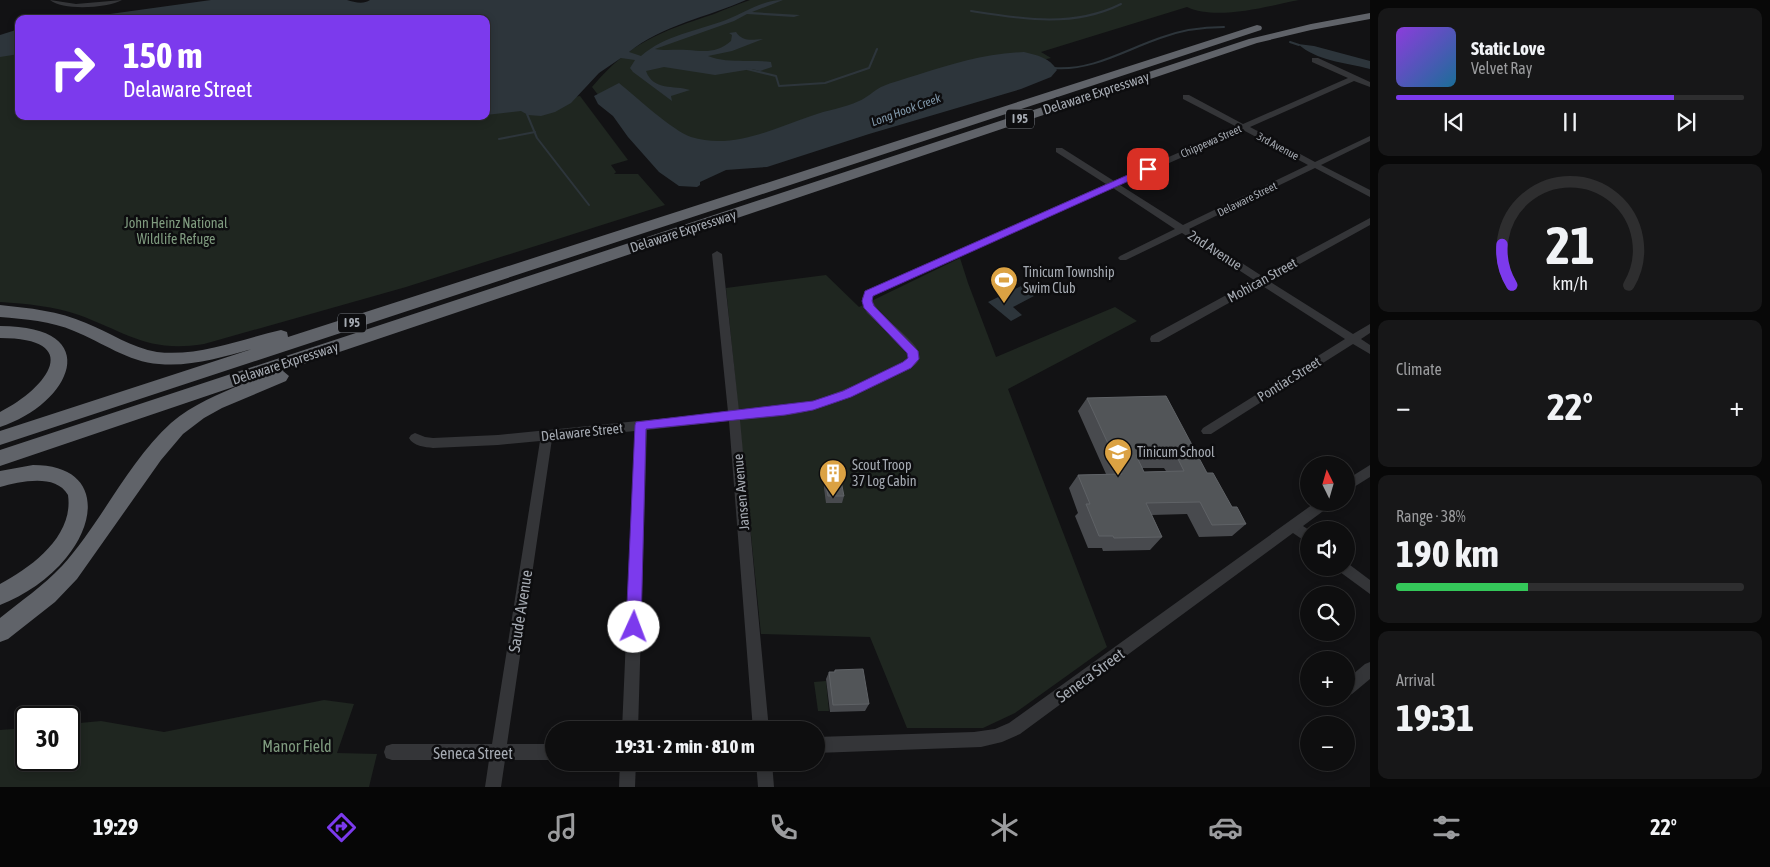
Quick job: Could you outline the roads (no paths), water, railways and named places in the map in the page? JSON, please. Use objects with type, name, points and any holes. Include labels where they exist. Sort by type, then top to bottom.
[{"type":"highway","name":"Delaware Expressway","points":[[0,438],[1233,35],[1289,20],[1370,6]]},
{"type":"highway","name":"Delaware Expressway","points":[[0,458],[1253,41],[1311,26],[1370,16]]},
{"type":"highway","points":[[0,426],[528,257],[704,208]]},
{"type":"highway","points":[[0,470],[280,376],[578,272],[673,235]]},
{"type":"highway","points":[[0,311],[60,320],[134,352],[163,358],[200,356],[281,336]]},
{"type":"highway","points":[[0,332],[25,332],[45,338],[56,348],[60,361],[56,375],[42,394],[24,408],[0,420]]},
{"type":"highway","points":[[0,631],[47,595],[70,572],[154,455],[177,429],[198,413],[216,403],[280,376]]},
{"type":"highway","points":[[0,479],[31,474],[54,475],[71,485],[79,501],[76,523],[60,550],[34,574],[0,596]]},
{"type":"street","points":[[53,0],[67,6],[119,0]]},
{"type":"street","points":[[1315,60],[1370,85]]},
{"type":"street","name":"Chippewa Street","points":[[958,253],[1354,78]]},
{"type":"street","name":"3rd Avenue","points":[[1186,97],[1370,194]]},
{"type":"street","name":"Delaware Street","points":[[1122,258],[1370,138]]},
{"type":"street","name":"2nd Avenue","points":[[1060,150],[1370,350]]},
{"type":"street","name":"Mohican Street","points":[[1155,339],[1370,221]]},
{"type":"street","name":"Delaware Street","points":[[415,438],[423,442],[433,443],[493,441],[794,409],[829,401],[910,363],[914,359],[913,351],[871,310],[867,303],[867,296],[875,290],[958,253]]},
{"type":"street","name":"Jansen Avenue","points":[[717,254],[734,416],[760,721]]},
{"type":"street","name":"Pontiac Street","points":[[1208,431],[1370,328]]},
{"type":"street","points":[[630,721],[640,425]]},
{"type":"street","name":"Saude Avenue","points":[[492,787],[547,435]]},
{"type":"street","points":[[1355,481],[1370,470]]},
{"type":"street","name":"Seneca Street","points":[[825,745],[974,740],[991,738],[1006,733],[1035,716],[1314,511]]},
{"type":"street","points":[[1294,526],[1300,531]]},
{"type":"street","points":[[1355,576],[1370,588]]},
{"type":"street","points":[[1355,682],[1370,669]]},
{"type":"street","name":"Seneca Street","points":[[392,752],[545,752]]},
{"type":"street","points":[[627,787],[628,771]]},
{"type":"street","points":[[765,771],[766,787]]},
{"type":"water","points":[[211,0],[347,0],[361,3],[370,0],[746,0],[671,28],[629,52],[641,56],[671,38],[726,20],[768,2],[783,0],[752,12],[800,15],[794,17],[747,14],[734,21],[655,49],[715,50],[731,41],[732,35],[729,33],[736,32],[744,39],[763,39],[732,51],[708,56],[731,61],[771,62],[772,67],[760,71],[752,69],[715,75],[664,67],[646,71],[654,82],[665,86],[690,90],[671,96],[672,101],[633,72],[630,68],[635,60],[621,58],[599,73],[571,103],[555,112],[541,116],[528,115],[521,111],[490,115],[490,15],[103,15]]},
{"type":"water","points":[[15,30],[15,55],[0,57],[0,35]]},
{"type":"water","points":[[1298,44],[1314,46],[1370,61],[1370,69],[1322,58],[1305,50]]},
{"type":"water","points":[[1024,52],[1047,60],[1057,70],[1051,77],[1021,89],[869,134],[767,167],[726,170],[700,182],[700,185],[697,187],[679,186],[659,172],[628,137],[613,116],[598,104],[594,96],[619,83],[674,128],[691,137],[722,141],[767,132],[862,100],[885,85],[957,63],[983,57]]},
{"type":"water","name":"Tinicum Township Swim Club","points":[[1021,286],[1034,296],[1013,307],[1022,315],[1011,321],[988,302]]},
{"type":"waterway","points":[[971,11],[1028,19],[1066,19],[1103,12],[1121,4]]},
{"type":"waterway","name":"Long Hook Creek","points":[[1054,68],[1068,68],[1095,63],[1168,35],[1184,31],[1224,27]]},
{"type":"waterway","name":"Long Hook Creek","points":[[1290,42],[1299,45]]},
{"type":"waterway","points":[[747,69],[776,76],[779,86],[825,83],[869,68],[877,49]]},
{"type":"waterway","points":[[527,114],[535,132]]},
{"type":"waterway","points":[[499,139],[535,132]]},
{"type":"waterway","points":[[535,132],[537,138],[589,205]]},
{"type":"place","name":"Tinicum Township Swim Club","points":[[1004,304]]},
{"type":"place","name":"Tinicum School","points":[[1118,476]]},
{"type":"place","name":"Scout Troop 37 Log Cabin","points":[[833,497]]},
{"type":"park label","name":"John Heinz National Wildlife Refuge","points":[[176,232]]},
{"type":"park label","name":"Manor Field","points":[[297,746]]}]
